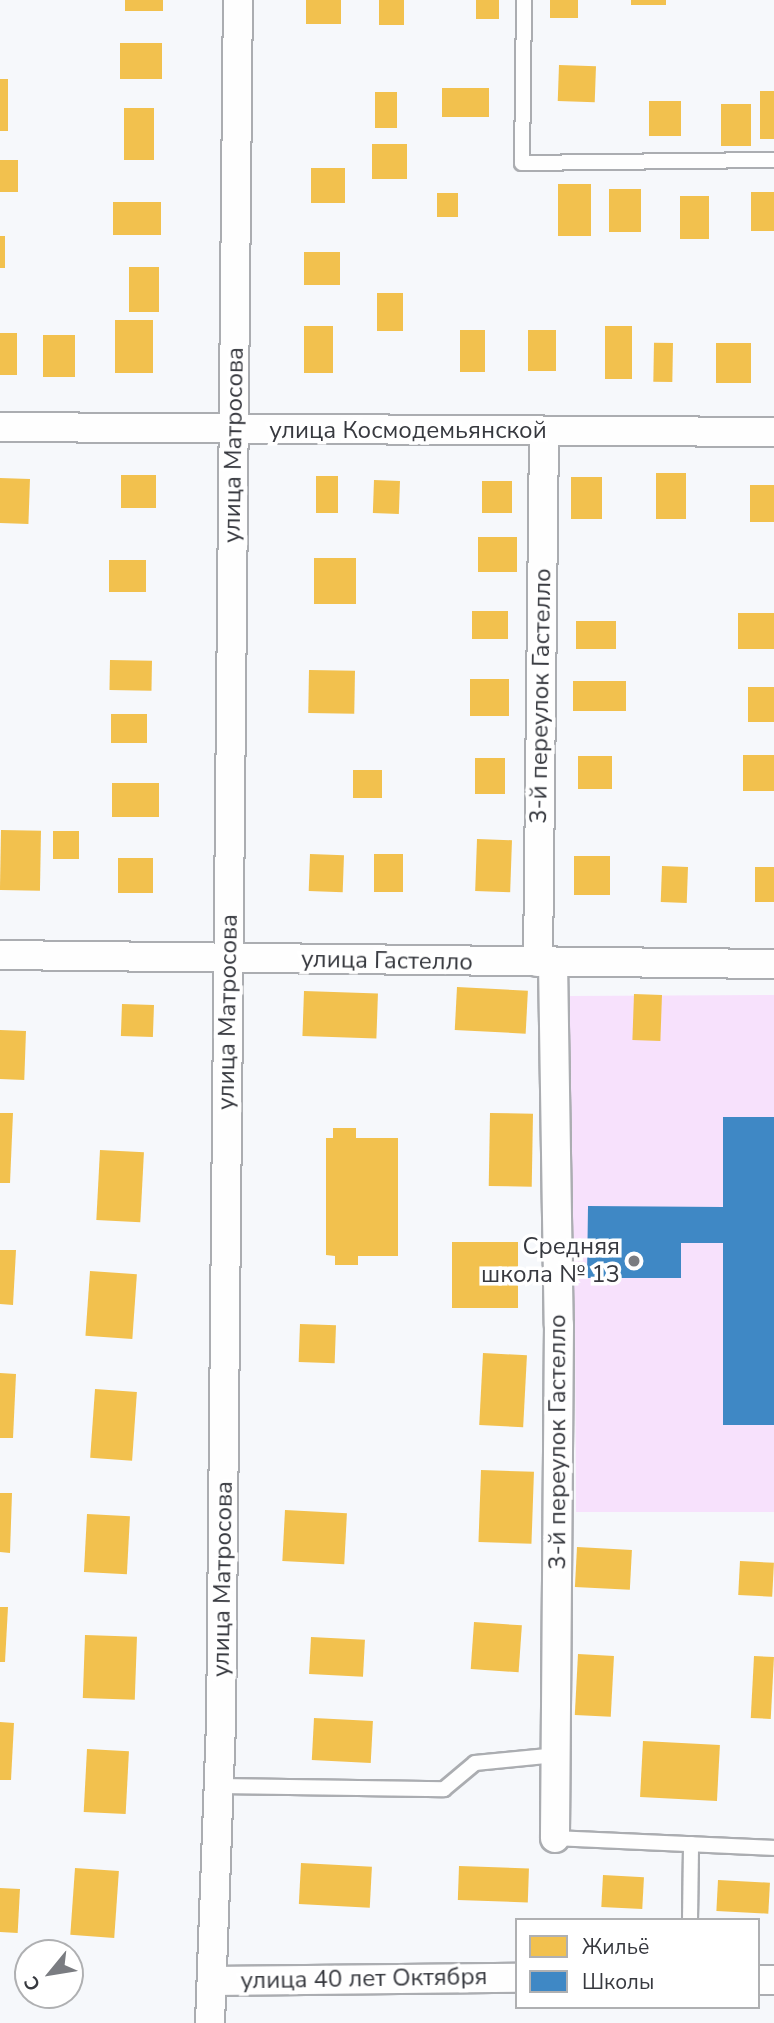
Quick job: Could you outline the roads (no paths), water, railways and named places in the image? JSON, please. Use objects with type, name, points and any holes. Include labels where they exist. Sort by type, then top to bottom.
[{"type":"street","name":"улица Матросова","points":[[210,2023],[220,1786],[238,0]]},
{"type":"street","name":"улица Космодемьянской","points":[[0,427],[774,432]]},
{"type":"street","name":"3-й переулок Гастелло","points":[[544,431],[545,962],[559,1325],[555,1838]]},
{"type":"street","name":"улица Гастелло","points":[[0,955],[774,964]]},
{"type":"street","name":"улица 40 лет Октября","points":[[212,1981],[515,1978]]},
{"type":"lane","points":[[524,0],[522,163],[774,160]]},
{"type":"lane","points":[[220,1786],[443,1789],[475,1763],[556,1755]]},
{"type":"lane","points":[[555,1838],[774,1848]]},
{"type":"lane","points":[[690,1918],[691,1844]]},
{"type":"place","name":"Средняя школа № 13","points":[[634,1261]]}]
